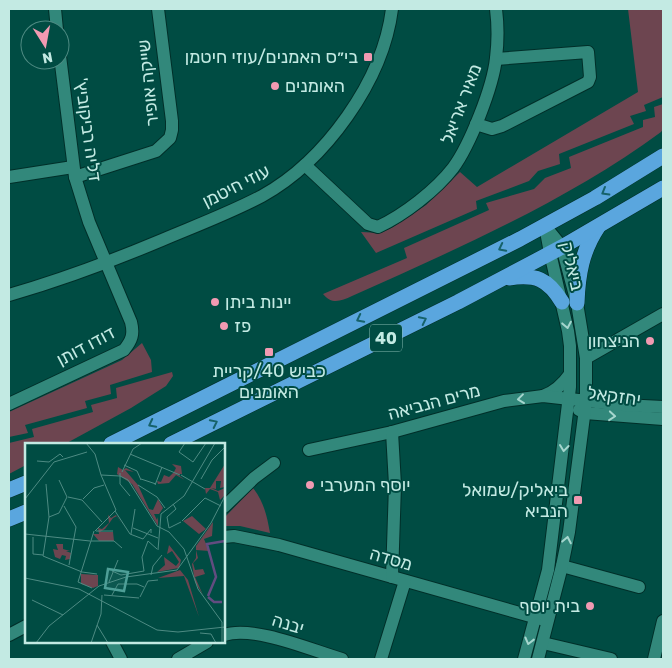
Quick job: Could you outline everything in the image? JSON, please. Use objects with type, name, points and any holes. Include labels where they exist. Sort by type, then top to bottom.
[{"type":"highway","points":[[647,167],[663,147]]},
{"type":"highway","name":"40","points":[[112,443],[545,226],[663,156]]},
{"type":"highway","name":"40","points":[[173,443],[500,280],[599,226],[663,188]]},
{"type":"highway","points":[[500,280],[519,276],[532,276],[547,282],[570,302],[588,245],[599,226]]},
{"type":"highway","points":[[9,490],[25,483]]},
{"type":"highway","points":[[9,519],[25,512]]},
{"type":"street","name":"שייקה אופיר","points":[[74,172],[156,151],[170,138],[172,121],[158,9]]},
{"type":"street","name":"עוזי חיטמן","points":[[9,295],[107,262],[238,208],[263,195],[305,165],[340,125],[370,78],[383,47],[392,9]]},
{"type":"street","name":"מאיר אריאל","points":[[305,165],[368,224],[378,227],[400,214],[436,186],[453,168],[476,124],[492,79],[496,59],[496,9]]},
{"type":"street","points":[[476,124],[492,129],[502,126],[588,82],[590,77],[588,52],[496,59]]},
{"type":"street","name":"'דליה רביקוביץ","points":[[62,70],[74,172],[89,222],[107,262]]},
{"type":"street","points":[[9,177],[74,172]]},
{"type":"street","name":"ביאליק","points":[[538,659],[569,532],[586,407],[586,358],[556,250],[545,226]]},
{"type":"street","name":"דודו דותן","points":[[9,404],[124,350],[131,342],[133,333],[131,322],[107,262]]},
{"type":"street","name":"ביאליק","points":[[524,659],[548,570],[570,399],[570,302]]},
{"type":"street","points":[[586,358],[663,314]]},
{"type":"street","points":[[543,396],[560,386],[570,374]]},
{"type":"street","name":"מרים הנביאה","points":[[309,450],[392,432],[504,401],[543,396],[570,399]]},
{"type":"street","name":"יחזקאל","points":[[570,399],[586,407],[663,419]]},
{"type":"street","name":"יחזקאל","points":[[586,407],[663,407]]},
{"type":"street","points":[[392,432],[395,485],[392,577]]},
{"type":"street","points":[[225,506],[254,478],[274,463]]},
{"type":"street","name":"מסדה","points":[[225,537],[244,538],[279,545],[548,621]]},
{"type":"street","points":[[562,566],[639,587]]},
{"type":"street","points":[[381,659],[405,581]]},
{"type":"street","points":[[654,659],[663,621]]},
{"type":"street","points":[[9,635],[25,627]]},
{"type":"street","name":"יבנה","points":[[225,635],[233,632],[261,634],[342,659]]},
{"type":"street","points":[[113,643],[121,659]]},
{"type":"street","points":[[178,659],[205,643]]},
{"type":"street","points":[[543,643],[611,659]]},
{"type":"shaded area","points":[[628,9],[663,9],[663,97],[644,105],[646,111],[630,116],[634,124],[559,154],[560,164],[538,171],[529,181],[476,201],[477,209],[376,253],[361,232],[381,233],[393,227],[426,205],[460,172],[477,187],[638,92]]},
{"type":"shaded area","points":[[663,104],[663,129],[661,132],[625,157],[550,202],[472,241],[348,298],[333,301],[323,294],[407,258],[404,248],[489,210],[486,203],[534,189],[545,178],[571,168],[569,157],[643,127],[643,120],[655,117],[654,107]]},
{"type":"shaded area","points":[[142,343],[151,360],[152,372],[110,385],[111,394],[85,401],[87,408],[25,425],[28,433],[9,437],[9,412],[122,360]]},
{"type":"shaded area","points":[[172,372],[173,376],[166,386],[131,408],[67,443],[25,443],[25,466],[9,474],[9,443],[34,437],[32,429],[93,412],[91,405],[117,398],[116,388]]},
{"type":"shaded area","points":[[253,488],[264,509],[270,533],[240,526],[225,526],[225,517]]},
{"type":"place","name":"בי״ס האמנים/עוזי חיטמן","points":[[368,57]]},
{"type":"place","name":"האומנים","points":[[275,86]]},
{"type":"place","name":"יינות ביתן","points":[[215,302]]},
{"type":"place","name":"פז","points":[[224,326]]},
{"type":"place","name":"הניצחון","points":[[650,341]]},
{"type":"place","name":"כביש 40/קריית האומנים","points":[[269,352]]},
{"type":"place","name":"יוסף המערבי","points":[[310,485]]},
{"type":"place","name":"ביאליק/שמואל הנביא","points":[[578,500]]},
{"type":"place","name":"בית יוסף","points":[[590,606]]}]
